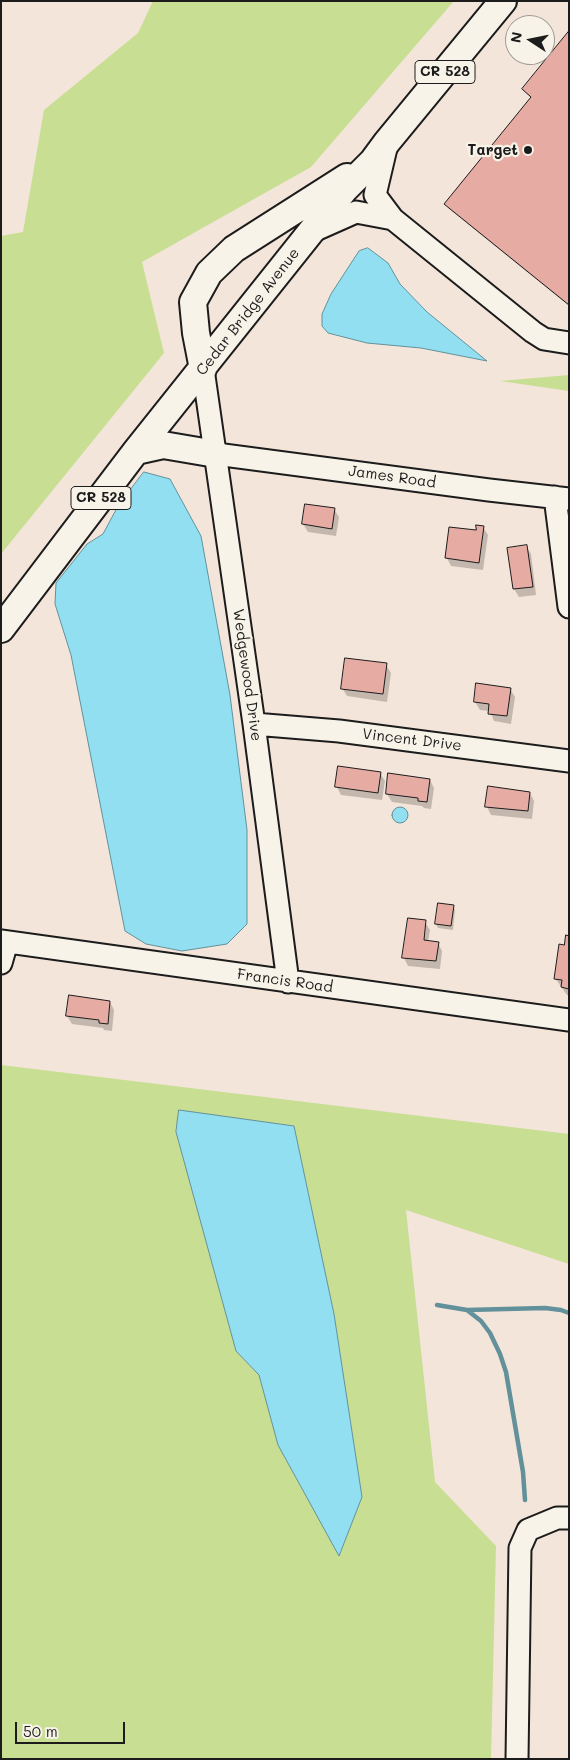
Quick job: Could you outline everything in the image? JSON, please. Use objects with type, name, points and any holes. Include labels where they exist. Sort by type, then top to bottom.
[{"type":"main road","name":"Cedar Bridge Avenue","points":[[1,629],[136,451],[345,189],[380,152],[503,1]]},
{"type":"main road","points":[[203,369],[196,333],[193,302],[209,273],[234,249],[380,152]]},
{"type":"main road","points":[[136,451],[162,445],[216,454]]},
{"type":"street","points":[[380,152],[375,195],[393,219],[533,332],[544,339],[569,343]]},
{"type":"street","points":[[311,232],[356,212],[393,219]]},
{"type":"street","name":"Wedgewood Drive","points":[[203,369],[254,724],[288,982]]},
{"type":"street","name":"James Road","points":[[216,454],[479,489],[562,498]]},
{"type":"street","points":[[562,498],[569,607]]},
{"type":"street","name":"Vincent Drive","points":[[254,724],[348,732],[569,760]]},
{"type":"street","points":[[1,963],[4,942]]},
{"type":"street","name":"Francis Road","points":[[4,942],[569,1020]]},
{"type":"street","points":[[517,1759],[520,1548],[528,1530],[557,1518],[569,1518]]},
{"type":"green space","points":[[153,1],[454,1],[311,167],[142,262],[164,353],[1,554],[1,236],[23,232],[44,110],[138,33]]},
{"type":"green space","points":[[569,375],[569,391],[500,381]]},
{"type":"green space","points":[[1,1065],[569,1134],[569,1264],[406,1210],[435,1482],[496,1546],[491,1759],[1,1759]],"holes":[[[179,1111],[294,1126],[334,1314],[362,1497],[339,1555],[278,1445],[259,1375],[236,1351],[176,1132]]]},
{"type":"water","points":[[368,248],[388,263],[400,284],[427,312],[487,361],[421,348],[367,343],[328,333],[322,326],[322,314],[331,294],[359,251]]},
{"type":"water","points":[[144,472],[170,479],[201,536],[230,695],[247,830],[247,924],[227,944],[182,951],[146,944],[125,931],[71,655],[55,604],[56,583],[87,544],[103,534],[118,506]]},
{"type":"water","points":[[400,807],[406,809],[408,815],[406,821],[400,823],[394,821],[392,815],[394,809]]},
{"type":"water","points":[[179,1110],[294,1126],[334,1314],[362,1497],[339,1556],[278,1445],[259,1375],[236,1351],[176,1132]]},
{"type":"building","name":"Target","points":[[569,31],[569,305],[444,204],[531,97],[522,89],[541,65],[555,65],[555,48]]},
{"type":"building","points":[[305,504],[335,508],[332,529],[302,524]]},
{"type":"building","points":[[476,525],[484,526],[479,563],[445,558],[449,527],[476,530]]},
{"type":"building","points":[[527,545],[533,587],[513,589],[507,548]]},
{"type":"building","points":[[345,658],[387,663],[383,694],[341,689]]},
{"type":"building","points":[[476,683],[511,688],[507,716],[488,714],[489,704],[474,702]]},
{"type":"building","points":[[338,766],[381,772],[378,793],[335,787]]},
{"type":"building","points":[[388,773],[430,779],[427,802],[418,801],[418,798],[386,794]]},
{"type":"building","points":[[488,786],[530,792],[528,811],[485,807]]},
{"type":"building","points":[[438,903],[454,905],[451,926],[435,924]]},
{"type":"building","points":[[408,918],[426,920],[424,940],[439,942],[436,961],[402,958]]},
{"type":"building","points":[[566,935],[569,936],[569,989],[561,987],[562,980],[554,979],[559,944],[564,945]]},
{"type":"building","points":[[69,995],[110,1001],[108,1024],[99,1023],[99,1020],[66,1016]]},
{"type":"waterway","points":[[437,1305],[467,1310],[481,1321],[490,1333],[500,1354],[506,1372],[523,1472],[525,1500]]},
{"type":"waterway","points":[[467,1310],[545,1308],[569,1313]]},
{"type":"place","name":"Target","points":[[528,150]]}]
